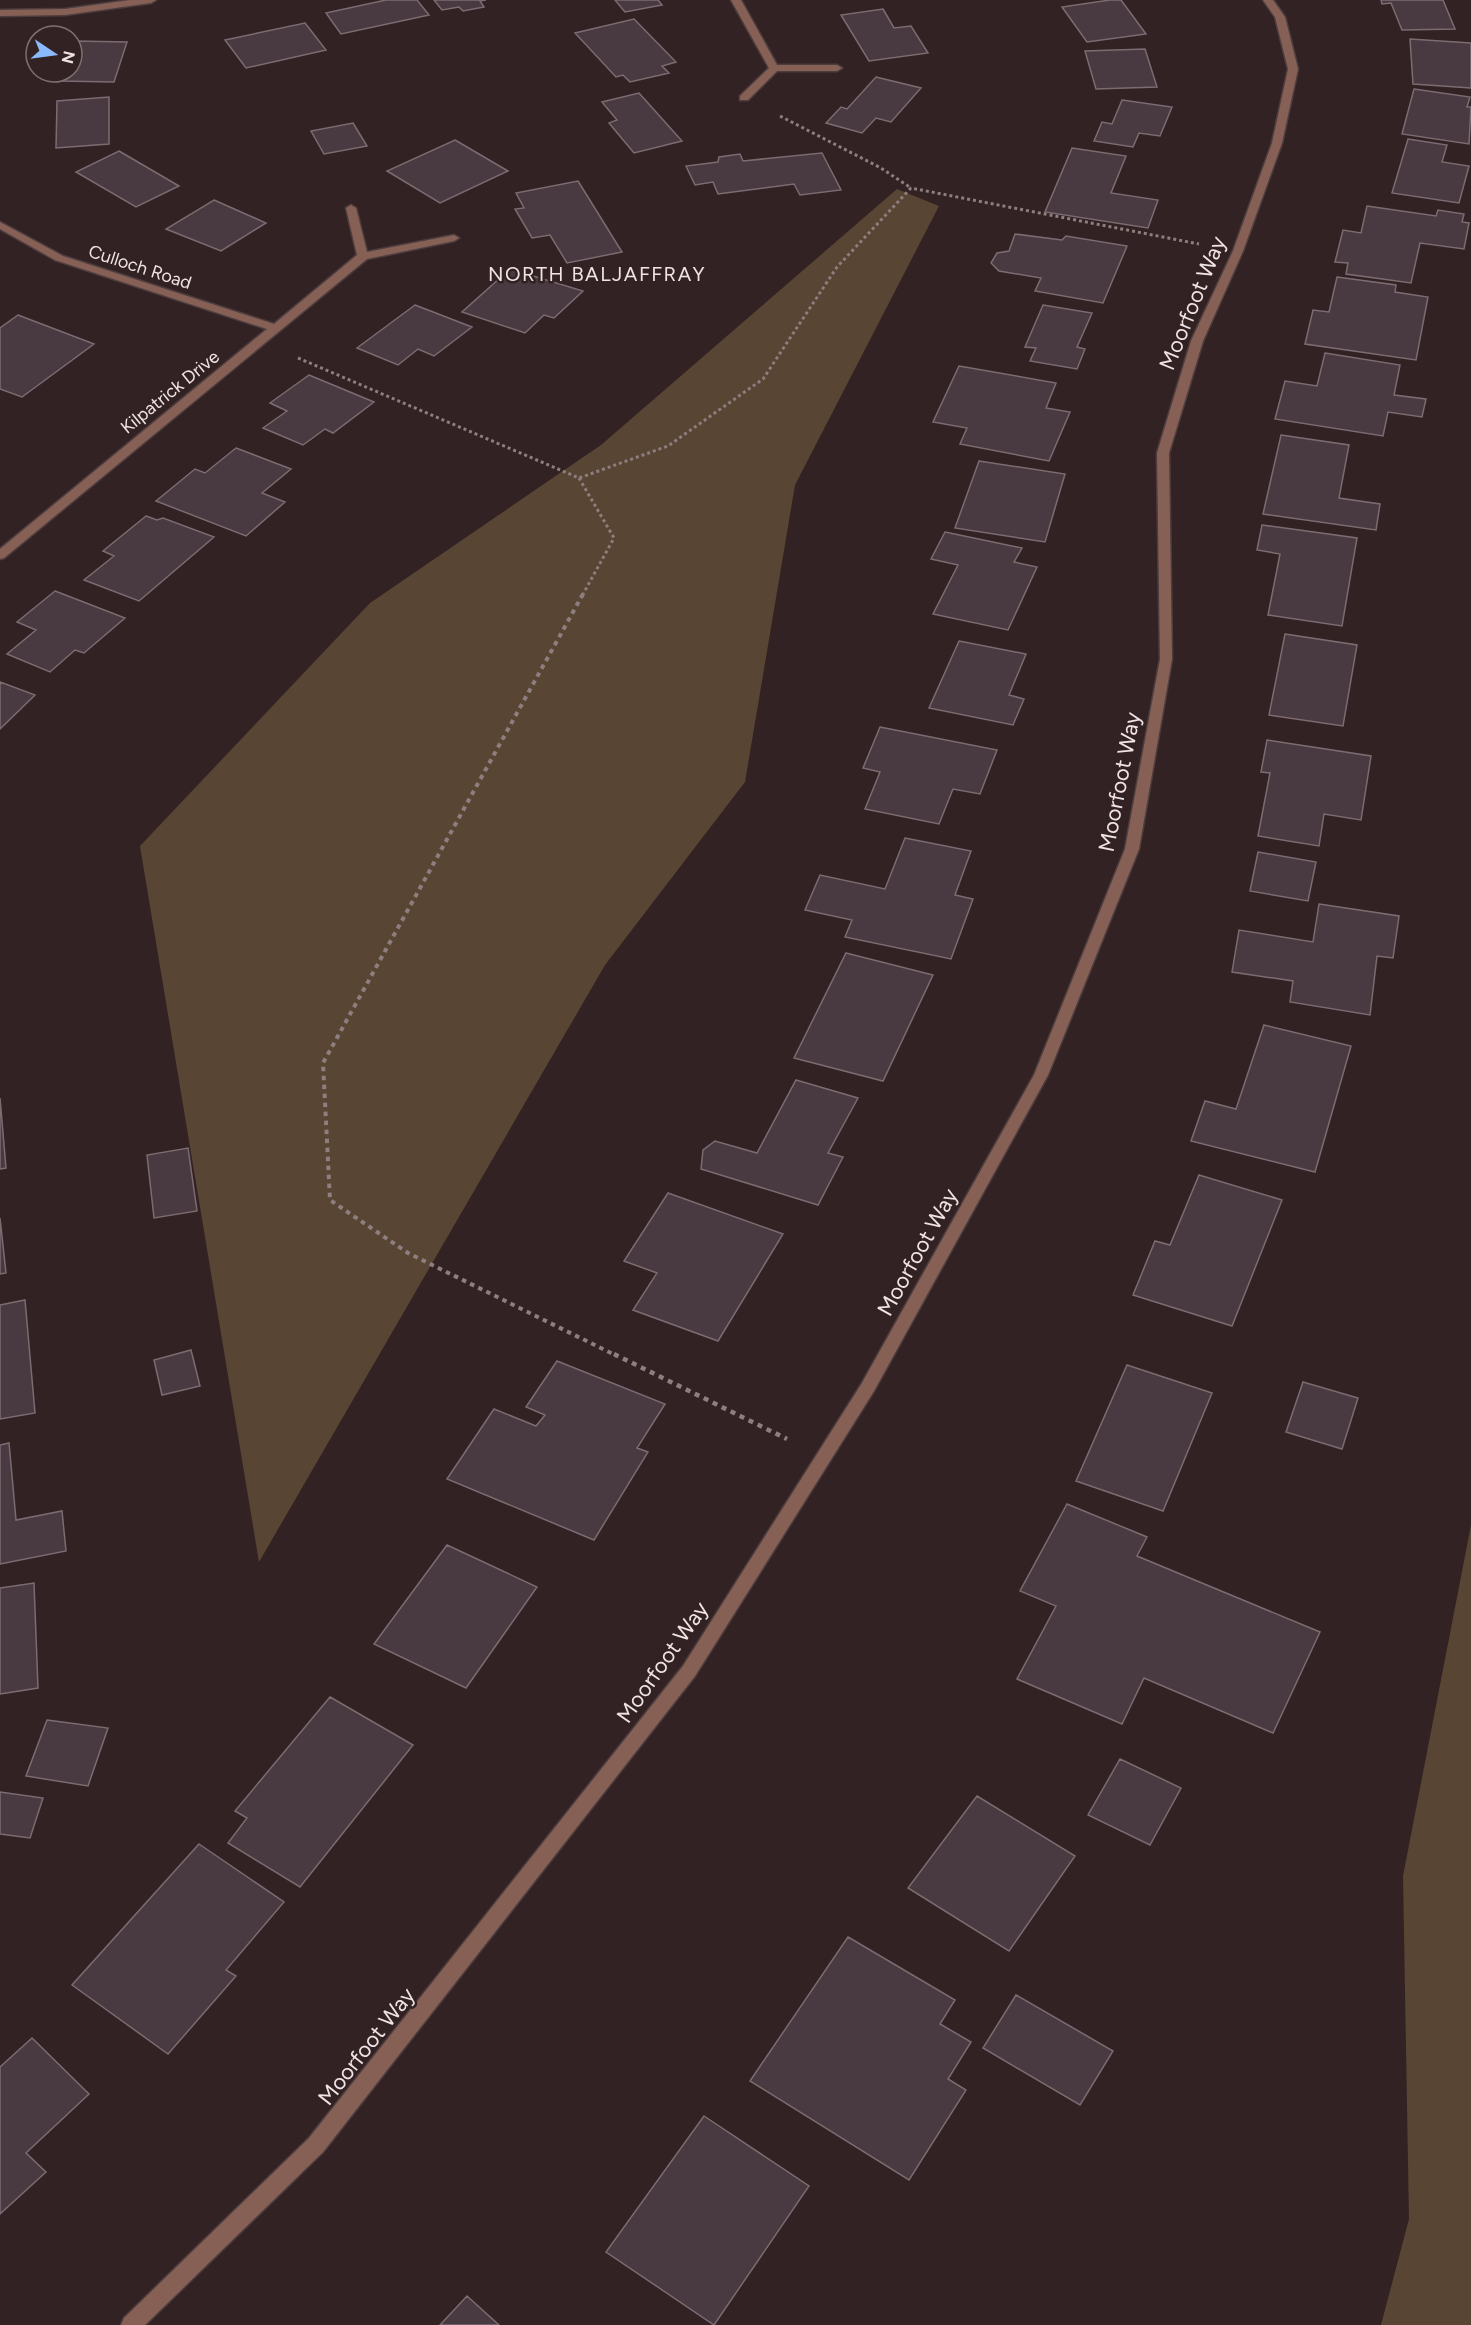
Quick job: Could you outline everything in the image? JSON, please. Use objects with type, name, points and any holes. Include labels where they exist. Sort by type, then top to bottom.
[{"type":"street","points":[[0,27],[3,13],[65,12],[151,0]]},
{"type":"street","points":[[736,0],[774,68]]},
{"type":"street","name":"Moorfoot Way","points":[[131,2325],[316,2145],[689,1671],[822,1456],[868,1387],[1041,1075],[1132,849],[1166,659],[1163,453],[1197,341],[1238,251],[1277,143],[1293,69],[1280,17],[1268,0]]},
{"type":"street","points":[[744,98],[774,68],[837,68]]},
{"type":"street","points":[[351,208],[363,256]]},
{"type":"street","name":"Culloch Road","points":[[0,225],[59,258],[275,328]]},
{"type":"street","name":"Kilpatrick Drive","points":[[0,555],[363,256],[454,238]]},
{"type":"path","points":[[744,98],[881,168],[911,188],[1238,251]]},
{"type":"path","points":[[579,478],[668,446],[763,379],[837,267],[911,188]]},
{"type":"path","points":[[259,342],[579,478],[614,538],[323,1063],[330,1200],[408,1253],[822,1456]]},
{"type":"shaded area","points":[[897,189],[939,206],[795,485],[745,782],[605,965],[259,1562],[140,846],[370,603],[601,445]]},
{"type":"shaded area","points":[[1471,1525],[1471,2325],[1381,2325],[1409,2219],[1403,1876]]},
{"type":"building","points":[[386,0],[417,0],[429,15],[341,34],[326,13]]},
{"type":"building","points":[[434,0],[486,0],[480,1],[484,7],[463,11],[459,7],[442,10]]},
{"type":"building","points":[[615,0],[658,0],[662,5],[625,12]]},
{"type":"building","points":[[1121,0],[1146,34],[1087,42],[1062,7]]},
{"type":"building","points":[[1381,0],[1443,0],[1455,29],[1402,30],[1391,3],[1382,4]]},
{"type":"building","points":[[883,9],[894,28],[911,26],[928,53],[869,61],[841,15]]},
{"type":"building","points":[[634,19],[676,62],[662,66],[669,73],[630,82],[623,75],[616,77],[575,33]]},
{"type":"building","points":[[305,23],[326,50],[246,68],[225,40]]},
{"type":"building","points":[[1410,39],[1471,43],[1471,88],[1413,84]]},
{"type":"building","points":[[84,41],[127,42],[114,82],[84,81]]},
{"type":"building","points":[[1145,49],[1157,87],[1096,89],[1085,51]]},
{"type":"building","points":[[876,77],[921,88],[891,122],[876,118],[862,133],[826,123],[841,107],[847,109]]},
{"type":"building","points":[[1414,89],[1470,97],[1467,107],[1471,107],[1469,144],[1402,134]]},
{"type":"building","points":[[639,93],[682,141],[634,153],[609,123],[617,120],[602,102]]},
{"type":"building","points":[[109,97],[109,144],[56,148],[57,101]]},
{"type":"building","points":[[1122,100],[1172,107],[1160,136],[1139,133],[1133,147],[1094,141],[1102,122],[1112,124]]},
{"type":"building","points":[[353,123],[367,146],[324,154],[311,131]]},
{"type":"building","points":[[1408,139],[1447,145],[1442,162],[1469,166],[1459,203],[1392,193]]},
{"type":"building","points":[[455,140],[508,171],[440,203],[387,171]]},
{"type":"building","points":[[1072,148],[1126,156],[1111,193],[1158,200],[1148,228],[1045,212]]},
{"type":"building","points":[[119,151],[179,186],[136,207],[76,172]]},
{"type":"building","points":[[822,153],[841,190],[800,195],[794,184],[718,194],[713,182],[695,185],[686,166],[718,162],[719,157],[740,154],[743,161]]},
{"type":"building","points":[[578,181],[622,252],[567,263],[550,235],[532,238],[515,209],[524,208],[516,193]]},
{"type":"building","points":[[214,200],[266,223],[221,251],[166,229]]},
{"type":"building","points":[[1367,206],[1436,216],[1438,210],[1464,214],[1462,222],[1469,223],[1464,249],[1420,243],[1411,283],[1346,274],[1348,263],[1335,262],[1343,230],[1361,233]]},
{"type":"building","points":[[1015,234],[1062,240],[1066,236],[1127,246],[1103,303],[1035,291],[1041,278],[999,271],[991,263],[997,253],[1009,251]]},
{"type":"building","points":[[510,269],[583,291],[554,318],[544,315],[525,333],[462,312]]},
{"type":"building","points":[[1337,277],[1396,285],[1395,292],[1428,297],[1416,360],[1305,344],[1313,310],[1329,312]]},
{"type":"building","points":[[415,305],[472,327],[434,356],[418,349],[398,365],[357,348]]},
{"type":"building","points":[[1043,305],[1092,313],[1077,347],[1085,349],[1077,369],[1030,361],[1036,348],[1025,347]]},
{"type":"building","points":[[18,315],[94,344],[22,397],[0,389],[0,328]]},
{"type":"building","points":[[1325,353],[1400,365],[1394,395],[1426,399],[1422,417],[1388,412],[1383,436],[1275,419],[1285,381],[1317,386]]},
{"type":"building","points":[[959,366],[1056,383],[1046,408],[1070,412],[1049,461],[960,444],[967,428],[933,422]]},
{"type":"building","points":[[309,375],[374,402],[333,433],[325,429],[303,445],[263,428],[287,411],[270,403]]},
{"type":"building","points":[[1281,435],[1349,445],[1339,498],[1380,504],[1376,530],[1263,514]]},
{"type":"building","points":[[236,448],[291,469],[262,493],[285,502],[246,536],[156,501],[195,469],[205,473]]},
{"type":"building","points":[[979,461],[1065,474],[1045,542],[955,528]]},
{"type":"building","points":[[146,516],[157,520],[163,518],[214,537],[139,601],[84,580],[114,556],[103,551]]},
{"type":"building","points":[[1262,525],[1357,538],[1342,626],[1268,615],[1280,554],[1257,550]]},
{"type":"building","points":[[945,532],[1022,548],[1014,562],[1037,567],[1008,630],[933,614],[958,565],[931,559]]},
{"type":"building","points":[[55,591],[125,618],[84,653],[75,650],[50,672],[7,654],[36,630],[17,622]]},
{"type":"building","points":[[1285,634],[1357,645],[1343,726],[1269,715]]},
{"type":"building","points":[[959,641],[1026,654],[1009,695],[1024,699],[1013,725],[929,708]]},
{"type":"building","points":[[0,682],[35,695],[0,729]]},
{"type":"building","points":[[880,727],[997,750],[980,794],[953,789],[939,824],[865,809],[880,772],[863,768]]},
{"type":"building","points":[[1267,740],[1371,756],[1361,820],[1324,814],[1319,846],[1258,836],[1270,773],[1261,772]]},
{"type":"building","points":[[905,838],[971,851],[955,895],[973,899],[951,959],[845,937],[852,920],[805,910],[820,875],[885,889]]},
{"type":"building","points":[[1258,852],[1316,862],[1308,901],[1250,891]]},
{"type":"building","points":[[1319,904],[1399,916],[1393,958],[1377,956],[1370,1015],[1290,1002],[1293,981],[1232,972],[1239,930],[1313,942]]},
{"type":"building","points":[[846,953],[933,975],[883,1081],[794,1058]]},
{"type":"building","points":[[1264,1025],[1351,1046],[1315,1172],[1191,1141],[1205,1101],[1236,1109]]},
{"type":"building","points":[[796,1080],[858,1098],[828,1153],[843,1157],[818,1205],[701,1169],[703,1150],[715,1141],[757,1153]]},
{"type":"building","points":[[0,1098],[6,1168],[0,1169]]},
{"type":"building","points":[[188,1148],[197,1211],[154,1218],[147,1155]]},
{"type":"building","points":[[1199,1175],[1282,1200],[1232,1326],[1133,1295],[1155,1241],[1170,1245]]},
{"type":"building","points":[[668,1193],[783,1234],[718,1341],[633,1310],[657,1273],[624,1261]]},
{"type":"building","points":[[0,1218],[6,1273],[0,1274]]},
{"type":"building","points":[[25,1300],[35,1413],[0,1419],[0,1305]]},
{"type":"building","points":[[191,1350],[200,1386],[162,1395],[154,1360]]},
{"type":"building","points":[[557,1361],[665,1404],[637,1448],[648,1452],[594,1540],[447,1479],[494,1409],[536,1426],[545,1415],[526,1407]]},
{"type":"building","points":[[1127,1365],[1212,1393],[1163,1511],[1076,1481]]},
{"type":"building","points":[[1303,1382],[1358,1398],[1342,1449],[1286,1432]]},
{"type":"building","points":[[9,1443],[16,1520],[62,1511],[66,1551],[0,1564],[0,1445]]},
{"type":"building","points":[[1067,1504],[1147,1537],[1137,1556],[1320,1632],[1273,1733],[1144,1678],[1122,1724],[1017,1679],[1056,1606],[1020,1591]]},
{"type":"building","points":[[447,1545],[537,1587],[466,1688],[374,1644]]},
{"type":"building","points":[[34,1583],[38,1688],[0,1694],[0,1588]]},
{"type":"building","points":[[330,1697],[413,1745],[300,1887],[228,1843],[247,1818],[235,1811]]},
{"type":"building","points":[[47,1720],[108,1728],[88,1786],[26,1776]]},
{"type":"building","points":[[1120,1759],[1181,1788],[1150,1845],[1088,1815]]},
{"type":"building","points":[[0,1792],[43,1798],[30,1838],[0,1834]]},
{"type":"building","points":[[977,1796],[1075,1856],[1009,1951],[908,1888]]},
{"type":"building","points":[[199,1844],[284,1902],[226,1970],[236,1976],[168,2054],[72,1985]]},
{"type":"building","points":[[848,1937],[955,2000],[940,2024],[971,2042],[948,2079],[966,2090],[909,2180],[750,2081]]},
{"type":"building","points":[[1016,1995],[1113,2051],[1080,2105],[983,2048]]},
{"type":"building","points":[[32,2038],[89,2094],[26,2153],[46,2172],[0,2214],[0,2067]]},
{"type":"building","points":[[704,2116],[809,2186],[714,2325],[606,2252]]},
{"type":"building","points":[[467,2296],[499,2325],[440,2325]]},
{"type":"district","name":"NORTH BALJAFFRAY","points":[[597,274]]}]
